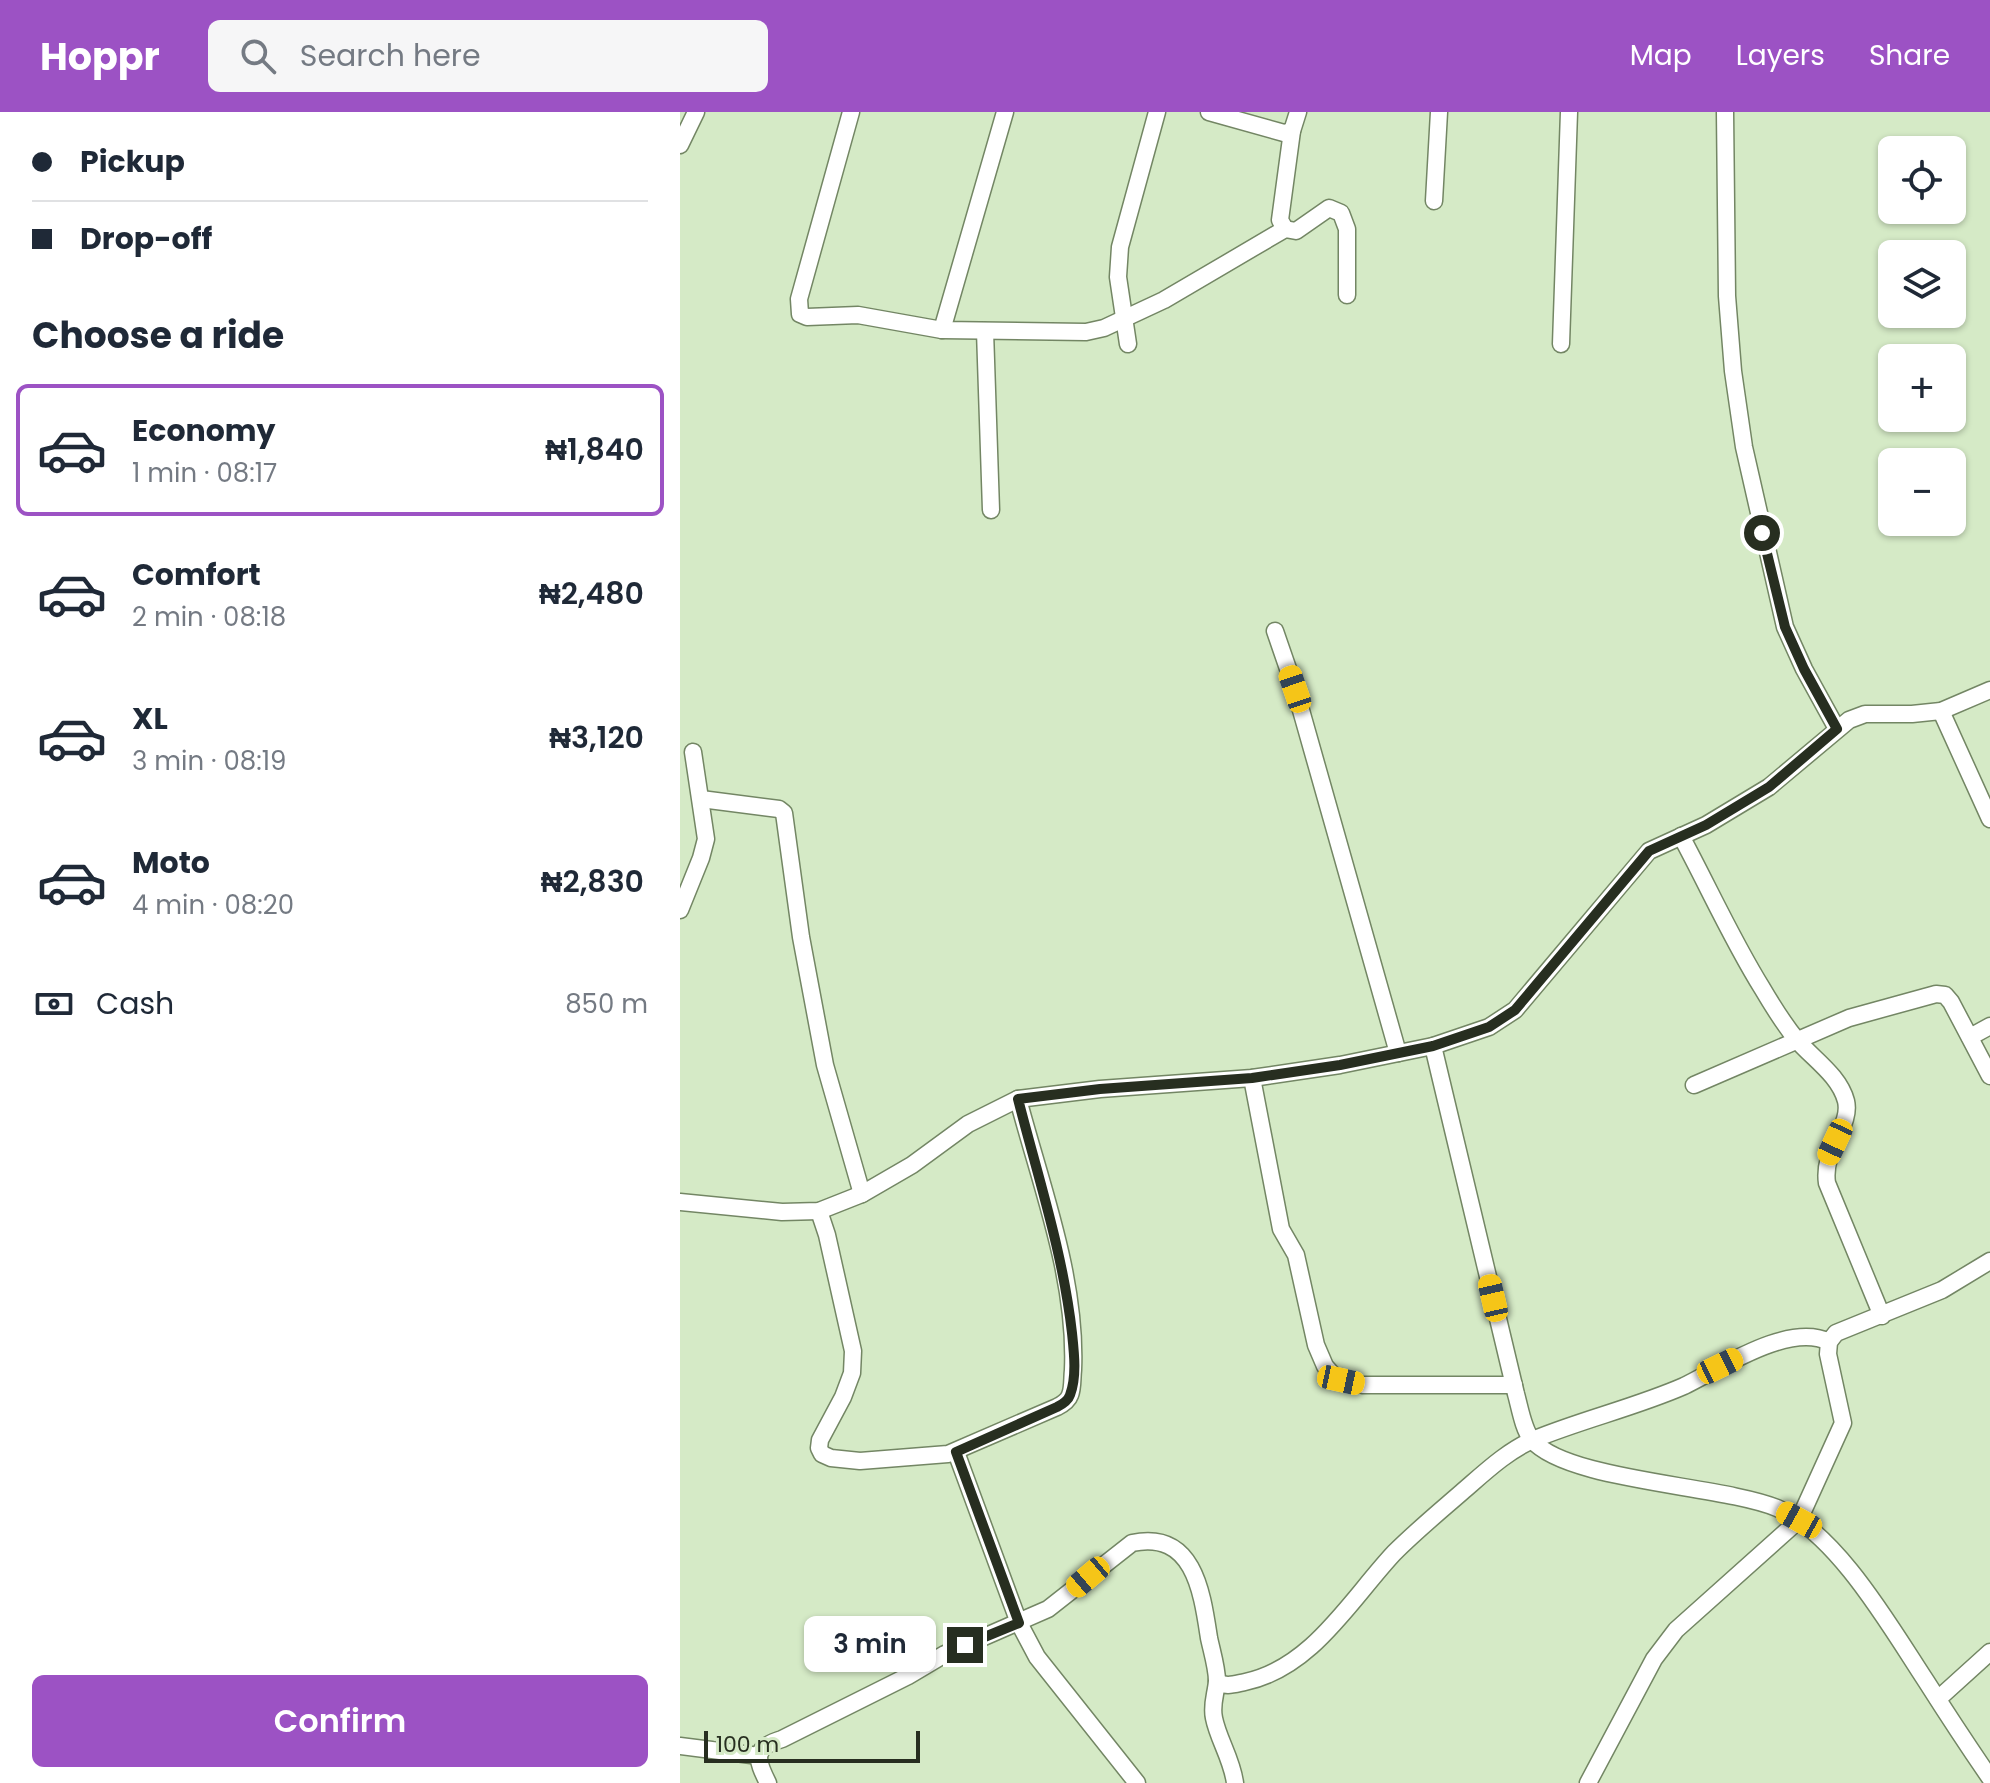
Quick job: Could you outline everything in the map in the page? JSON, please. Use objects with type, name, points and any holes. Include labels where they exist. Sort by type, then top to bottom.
[{"type":"street","points":[[680,145],[696,112]]},
{"type":"street","points":[[851,112],[799,299],[800,314],[807,317],[858,315],[942,330],[1086,332],[1104,328],[1198,281],[1285,229],[1296,231],[1329,208],[1341,213],[1347,229],[1347,295]]},
{"type":"street","points":[[942,330],[1005,112]]},
{"type":"street","points":[[1128,344],[1118,277],[1120,247],[1157,112]]},
{"type":"street","points":[[1209,112],[1284,133],[1292,131]]},
{"type":"street","points":[[1285,229],[1280,220],[1292,131],[1298,112]]},
{"type":"street","points":[[1434,201],[1439,112]]},
{"type":"street","points":[[1561,344],[1569,112]]},
{"type":"street","points":[[1725,112],[1727,296],[1733,371],[1744,447],[1785,627],[1837,729]]},
{"type":"street","points":[[985,331],[991,510]]},
{"type":"street","points":[[1275,631],[1295,689],[1398,1053]]},
{"type":"street","points":[[680,1202],[782,1212],[819,1211],[862,1194],[912,1165],[968,1124],[1018,1099],[1100,1089],[1252,1078],[1433,1046],[1489,1027],[1515,1010],[1649,851],[1706,825],[1769,787],[1849,720],[1865,714],[1941,711],[1990,690]]},
{"type":"street","points":[[1941,711],[1990,819]]},
{"type":"street","points":[[680,910],[706,839],[693,752]]},
{"type":"street","points":[[701,799],[779,809],[784,813],[801,937],[825,1065],[862,1194]]},
{"type":"street","points":[[1681,836],[1761,987],[1797,1040],[1837,1083],[1845,1098],[1847,1112],[1827,1157],[1827,1183],[1882,1316]]},
{"type":"street","points":[[1694,1085],[1849,1018],[1936,994],[1945,995],[1951,1002],[1990,1076]]},
{"type":"street","points":[[1970,1037],[1990,1026]]},
{"type":"street","points":[[1433,1046],[1514,1385],[1532,1440],[1551,1453],[1586,1467],[1746,1499],[1776,1508],[1799,1520],[1833,1551],[1867,1593],[1990,1778]]},
{"type":"street","points":[[1252,1078],[1281,1229],[1296,1255],[1316,1345],[1325,1366],[1341,1380],[1363,1385],[1514,1385]]},
{"type":"street","points":[[819,1211],[853,1351],[852,1373],[820,1440],[822,1454],[860,1461],[956,1452],[1057,1407],[1067,1401],[1071,1394],[1073,1347],[1066,1288],[1018,1099]]},
{"type":"street","points":[[1588,1783],[1654,1659],[1676,1630],[1799,1520],[1843,1423],[1828,1354],[1829,1342],[1836,1333],[1942,1290],[1990,1261]]},
{"type":"street","points":[[1217,1681],[1228,1685],[1252,1680],[1302,1655],[1409,1538],[1497,1462],[1532,1440],[1685,1385],[1751,1351],[1806,1335],[1818,1336],[1829,1342]]},
{"type":"street","points":[[956,1452],[1019,1623],[1037,1657],[1137,1783]]},
{"type":"street","points":[[768,1783],[759,1765],[763,1747],[883,1689],[945,1654],[1048,1609],[1132,1543],[1150,1539],[1165,1542],[1178,1550],[1195,1578],[1203,1602],[1217,1681],[1212,1699],[1214,1720],[1225,1745],[1235,1783]]},
{"type":"street","points":[[1938,1699],[1990,1652]]},
{"type":"street","points":[[680,1746],[759,1756]]},
{"type":"route","points":[[965,1645],[1019,1623],[956,1452],[1057,1407],[1067,1401],[1071,1394],[1073,1347],[1066,1288],[1018,1099],[1100,1089],[1252,1078],[1340,1065],[1433,1046],[1489,1027],[1515,1010],[1649,851],[1706,825],[1769,787],[1837,729],[1785,627],[1762,533]]}]
